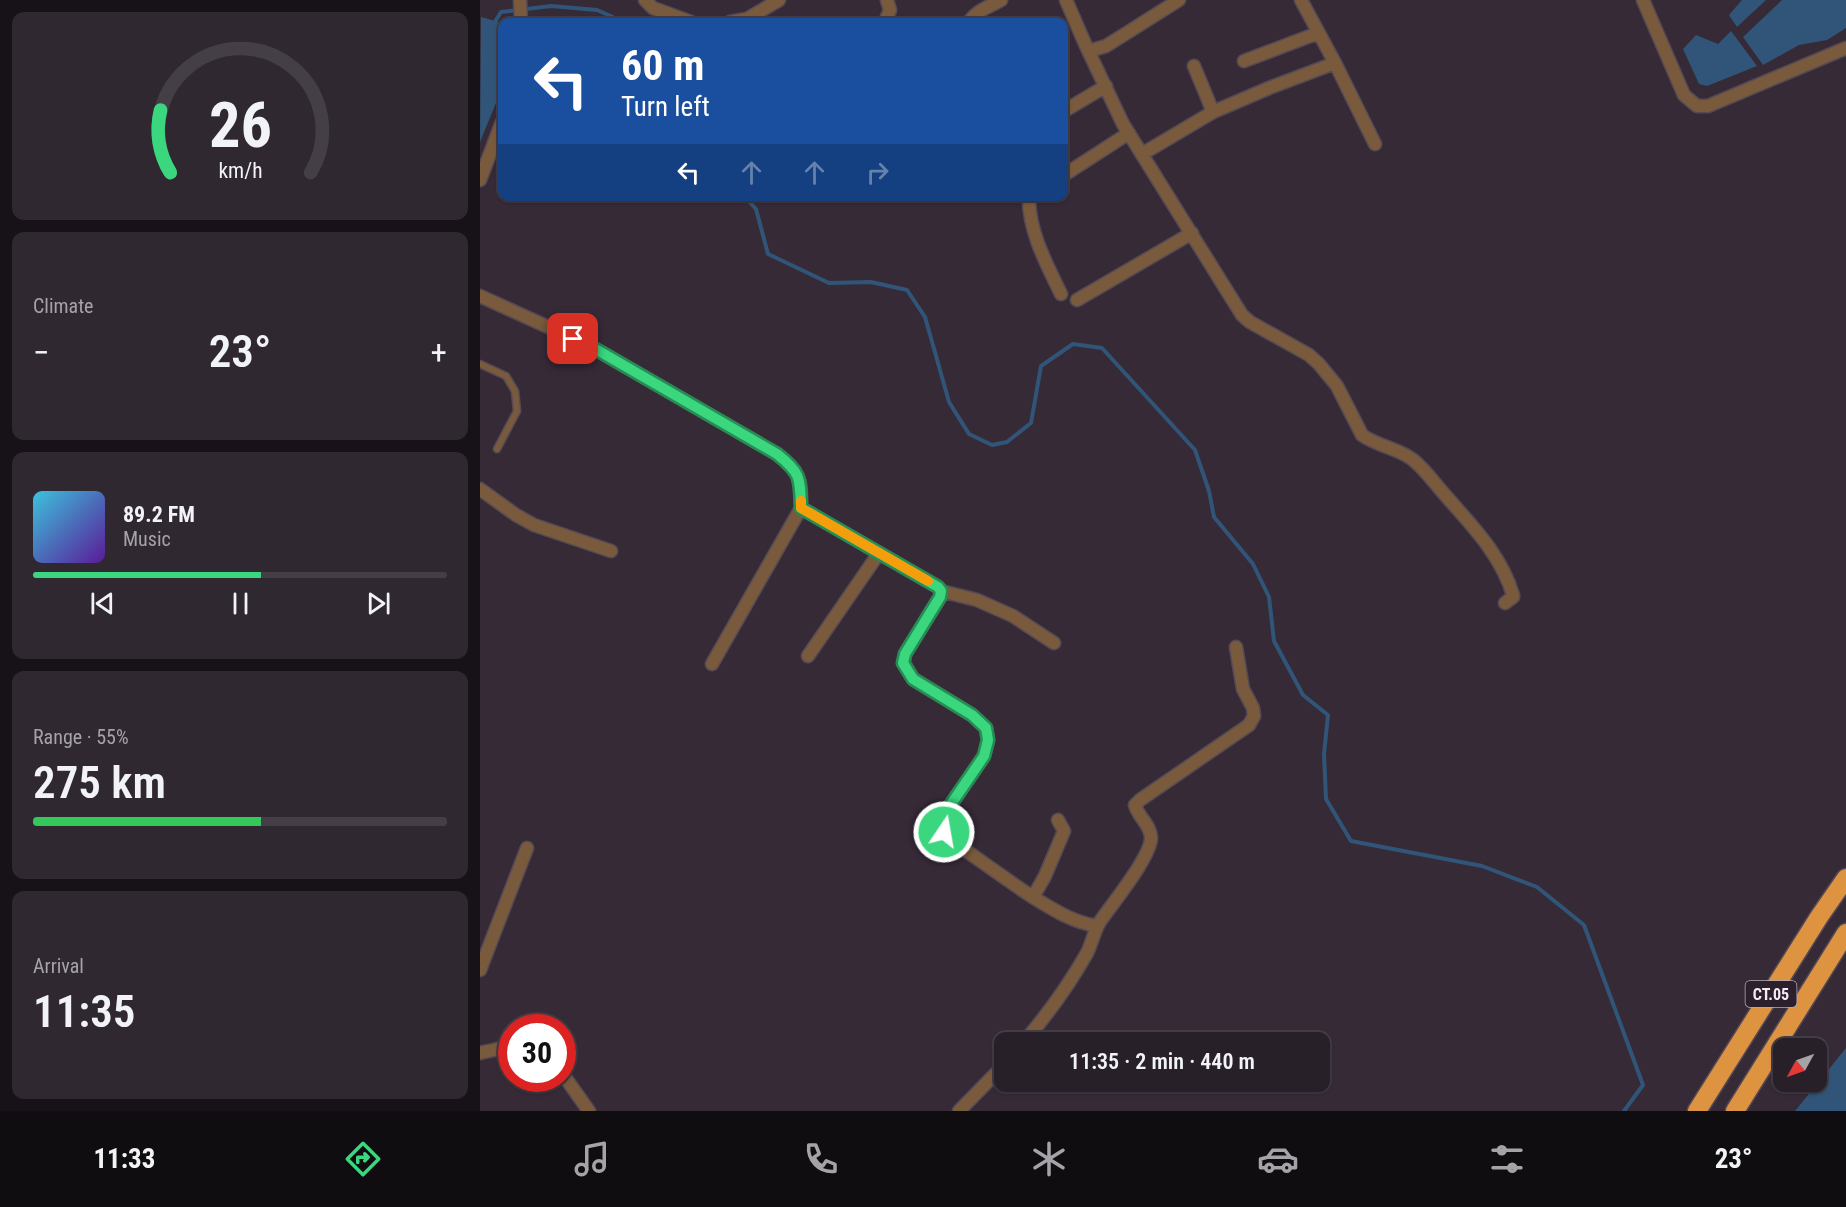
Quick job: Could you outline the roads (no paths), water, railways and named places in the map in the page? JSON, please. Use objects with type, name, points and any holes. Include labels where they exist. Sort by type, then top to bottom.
[{"type":"highway","name":"CT.05","points":[[1698,1111],[1819,917],[1846,878]]},
{"type":"highway","name":"CT.05","points":[[1735,1111],[1846,933]]},
{"type":"street","points":[[645,0],[653,8],[681,18]]},
{"type":"street","points":[[749,18],[779,0]]},
{"type":"street","points":[[887,0],[890,10],[887,18]]},
{"type":"street","points":[[971,18],[981,10],[1001,0]]},
{"type":"street","points":[[1066,0],[1130,133],[1245,319],[1309,355],[1337,386],[1362,435],[1403,454],[1428,474],[1483,538],[1501,566],[1513,597],[1505,603]]},
{"type":"street","points":[[1089,51],[1106,46],[1179,0]]},
{"type":"street","points":[[1301,0],[1375,144]]},
{"type":"street","points":[[1644,0],[1684,95],[1697,106],[1708,106],[1846,48]]},
{"type":"street","points":[[520,1],[521,18]]},
{"type":"street","points":[[1244,61],[1318,33]]},
{"type":"street","points":[[1142,154],[1213,112],[1335,63]]},
{"type":"street","points":[[1194,66],[1213,112]]},
{"type":"street","points":[[1068,109],[1106,86]]},
{"type":"street","points":[[480,180],[498,133]]},
{"type":"street","points":[[1068,172],[1130,133]]},
{"type":"street","points":[[1029,201],[1033,226],[1047,265],[1061,294]]},
{"type":"street","points":[[1077,300],[1192,233]]},
{"type":"street","points":[[480,296],[592,347],[777,454],[798,473],[801,508],[712,664]]},
{"type":"street","points":[[480,489],[534,525],[610,551]]},
{"type":"street","points":[[801,508],[938,587],[941,591],[977,600],[1014,616],[1054,643]]},
{"type":"street","points":[[808,656],[879,553]]},
{"type":"street","points":[[941,591],[940,597],[905,654],[903,663],[913,679],[972,715],[986,728],[988,740],[984,756],[943,816],[940,825],[951,840],[1058,914],[1082,924],[1097,926]]},
{"type":"street","points":[[1032,1032],[1072,977],[1088,950],[1097,926],[1146,855],[1151,839],[1148,826],[1135,805],[1249,725],[1252,720],[1253,708],[1243,689],[1236,647]]},
{"type":"street","points":[[1033,897],[1045,876],[1064,831],[1058,820]]},
{"type":"street","points":[[480,970],[527,848]]},
{"type":"street","points":[[480,1053],[498,1049]]},
{"type":"street","points":[[959,1111],[994,1075]]},
{"type":"street","points":[[576,1092],[589,1111]]},
{"type":"lane","points":[[480,364],[506,376],[515,391],[517,411],[497,449]]},
{"type":"water","points":[[1742,0],[1766,0],[1737,27],[1729,15]]},
{"type":"water","points":[[1782,0],[1846,0],[1846,28],[1827,40],[1799,45],[1763,65],[1743,37]]},
{"type":"water","points":[[481,17],[498,22],[498,98],[480,142]]},
{"type":"water","points":[[1731,31],[1757,66],[1707,86],[1699,84],[1683,49],[1696,35],[1718,44]]},
{"type":"water","points":[[1846,1048],[1846,1111],[1795,1111],[1810,1092],[1827,1092],[1827,1071]]},
{"type":"waterway","points":[[493,25],[501,12],[551,6],[597,10],[615,18]]},
{"type":"waterway","points":[[749,201],[756,209],[768,254],[829,283],[871,282],[907,290],[925,317],[949,402],[969,434],[992,445],[1007,442],[1031,423],[1041,366],[1073,344],[1102,348],[1195,450],[1209,491],[1214,517],[1253,564],[1269,597],[1274,641],[1303,695],[1328,715],[1324,754],[1326,799],[1351,841],[1482,866],[1537,887],[1584,925],[1643,1085],[1624,1111]]}]
